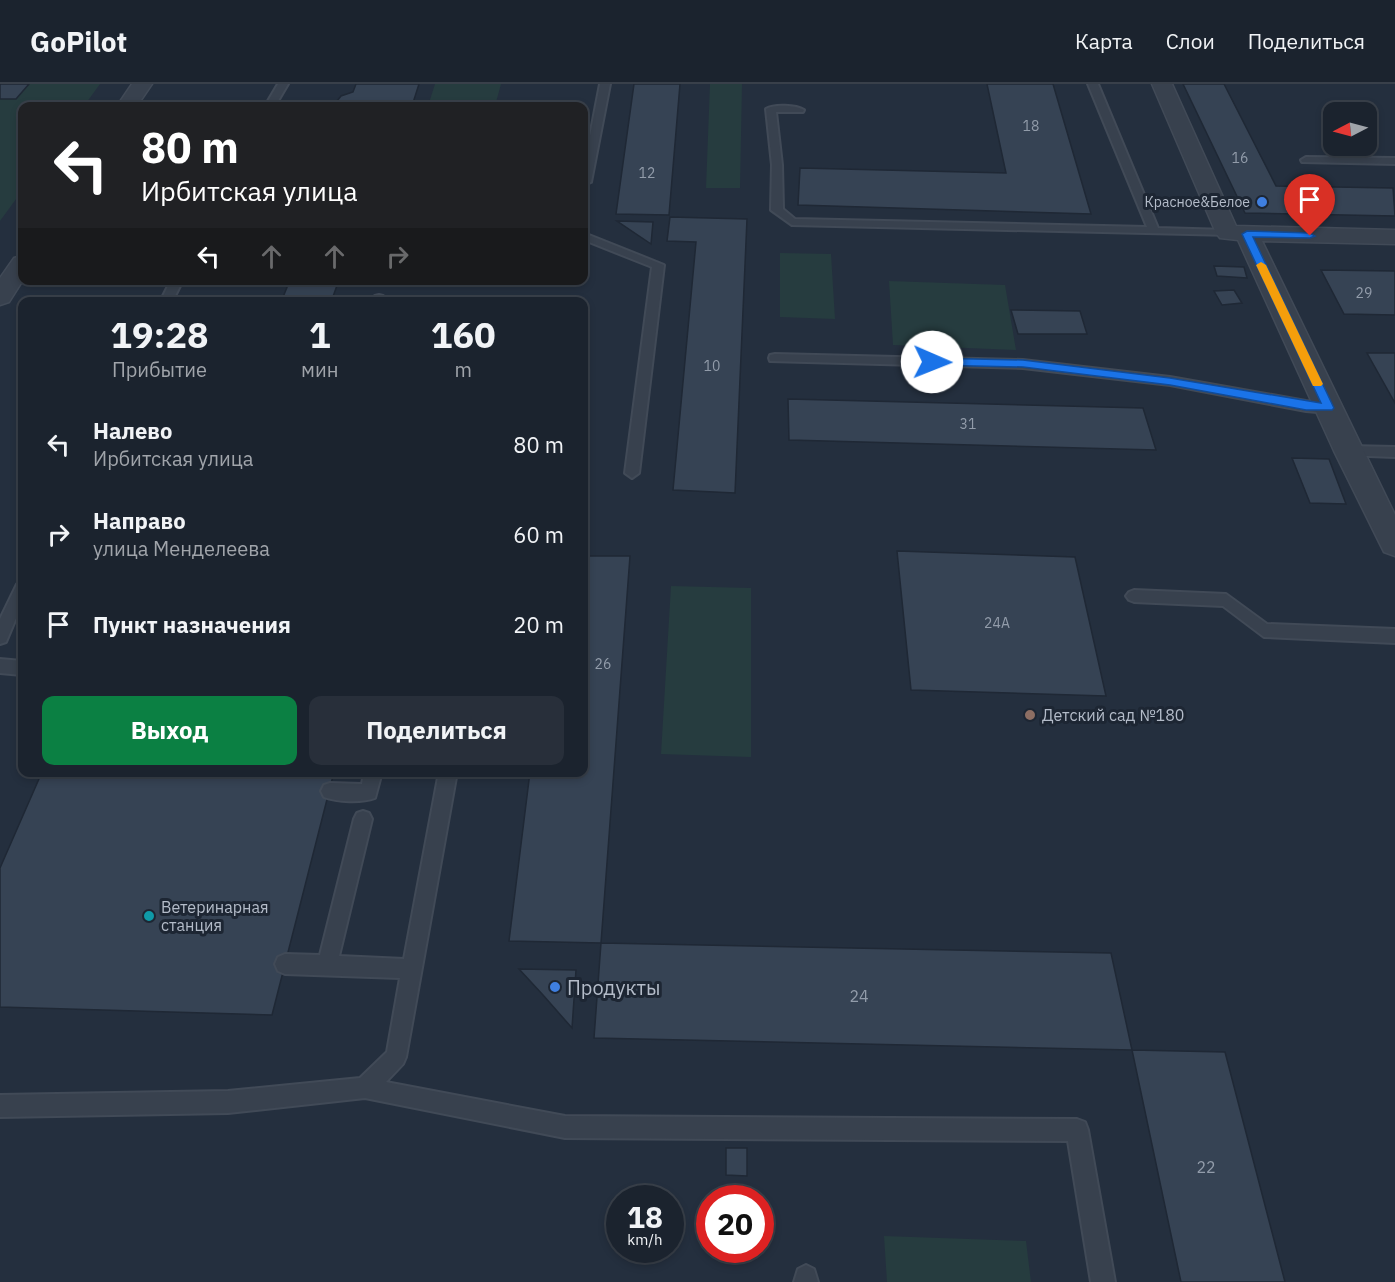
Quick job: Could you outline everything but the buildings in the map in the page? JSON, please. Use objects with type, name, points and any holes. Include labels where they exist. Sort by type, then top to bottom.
[{"type":"street","points":[[130,102],[142,84]]},
{"type":"street","points":[[1162,84],[1237,234],[1329,408],[1395,544]]},
{"type":"street","points":[[1237,234],[1395,237]]},
{"type":"street","points":[[0,297],[18,269]]},
{"type":"lane","points":[[272,102],[283,84]]},
{"type":"lane","points":[[588,163],[605,84]]},
{"type":"lane","points":[[1093,84],[1154,231]]},
{"type":"lane","points":[[799,110],[771,109],[777,165],[777,210],[792,222],[1237,234]]},
{"type":"lane","points":[[1306,160],[1395,161]]},
{"type":"lane","points":[[588,238],[658,265],[632,473]]},
{"type":"lane","points":[[775,358],[1023,364],[1170,381],[1306,406],[1329,408]]},
{"type":"lane","points":[[1348,451],[1395,452]]},
{"type":"lane","points":[[1134,596],[1226,600],[1264,630],[1395,636]]},
{"type":"lane","points":[[0,637],[18,597]]},
{"type":"lane","points":[[0,666],[18,668]]},
{"type":"lane","points":[[330,791],[369,792],[372,777]]},
{"type":"lane","points":[[365,1088],[396,1057],[447,777]]},
{"type":"lane","points":[[327,965],[363,819]]},
{"type":"lane","points":[[285,964],[412,969]]},
{"type":"lane","points":[[0,1106],[228,1102],[365,1088],[565,1127],[1077,1130],[1102,1282]]},
{"type":"green space","points":[[29,84],[100,84],[87,102],[18,102],[18,196],[0,221],[0,99],[16,99]]},
{"type":"green space","points":[[435,84],[501,84],[496,102],[429,102]]},
{"type":"green space","points":[[710,84],[742,84],[740,188],[706,188]]},
{"type":"green space","points":[[780,253],[831,254],[835,319],[780,317]]},
{"type":"green space","points":[[889,281],[1005,285],[1016,350],[893,345]]},
{"type":"green space","points":[[671,586],[751,588],[751,757],[661,754]]},
{"type":"green space","points":[[884,1236],[1026,1241],[1031,1282],[887,1282]]},
{"type":"slow traffic","points":[[1261,265],[1317,384]]},
{"type":"place","name":"Красное&Белое","points":[[1262,202]]},
{"type":"place","name":"Детский сад №180","points":[[1030,715]]},
{"type":"place","name":"Ветеринарная станция","points":[[149,916]]},
{"type":"place","name":"Продукты","points":[[555,987]]},
{"type":"route","points":[[932,362],[1023,364],[1170,381],[1306,406],[1329,408],[1247,234],[1310,236]]}]
